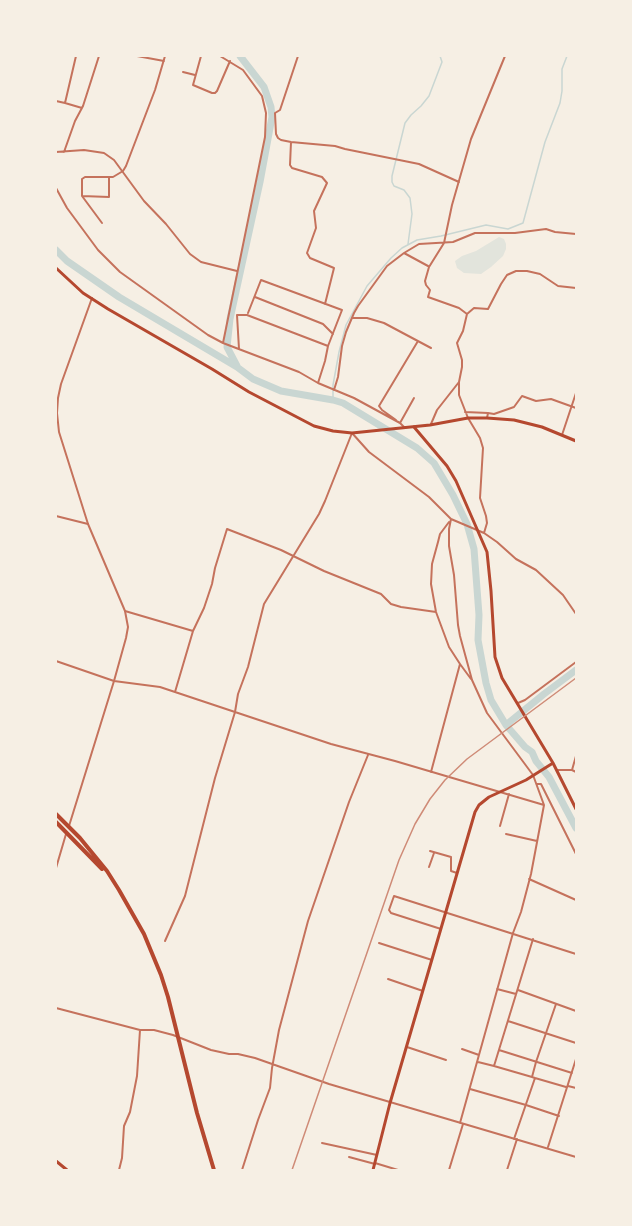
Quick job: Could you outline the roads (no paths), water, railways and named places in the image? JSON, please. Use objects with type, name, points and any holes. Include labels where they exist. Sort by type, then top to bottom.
[{"type":"highway","points":[[56,814],[95,856],[144,934],[161,975],[175,1021],[200,1125],[214,1170]]},
{"type":"highway","points":[[56,822],[92,857],[119,891]]},
{"type":"main road","points":[[56,268],[74,285],[108,309],[249,392],[314,426],[333,432],[352,433],[400,425],[430,425],[487,416],[542,426],[576,441]]},
{"type":"main road","points":[[414,426],[451,474],[487,552],[495,657],[502,678],[557,770],[576,809]]},
{"type":"main road","points":[[373,1170],[390,1103],[477,808],[485,800],[552,764]]},
{"type":"main road","points":[[56,1161],[67,1170]]},
{"type":"street","points":[[65,103],[76,56]]},
{"type":"street","points":[[64,152],[82,108],[99,56]]},
{"type":"street","points":[[137,56],[164,61]]},
{"type":"street","points":[[102,223],[82,196],[82,179],[85,177],[109,178],[123,171],[165,56]]},
{"type":"street","points":[[201,56],[193,85],[212,93],[215,93],[230,61]]},
{"type":"street","points":[[220,56],[243,70],[262,96],[268,112],[265,137],[222,343]]},
{"type":"street","points":[[268,112],[280,111],[297,56]]},
{"type":"street","points":[[467,314],[459,308],[428,297],[430,290],[425,281],[429,267],[444,243],[471,139],[505,56]]},
{"type":"street","points":[[183,72],[195,75]]},
{"type":"street","points":[[56,101],[82,108]]},
{"type":"street","points":[[275,113],[276,134],[281,140],[335,146],[419,164],[459,183]]},
{"type":"street","points":[[291,142],[290,165],[292,168],[322,177],[327,183],[314,211],[316,228],[307,253],[310,258],[334,267],[325,304]]},
{"type":"street","points":[[56,152],[84,150],[104,153],[114,160],[144,201],[190,254],[201,262],[237,271]]},
{"type":"street","points":[[82,196],[109,197],[109,178]]},
{"type":"street","points":[[56,188],[67,208],[98,250],[120,272],[207,336],[299,372],[334,391],[354,398],[400,425]]},
{"type":"street","points":[[334,391],[342,346],[358,306],[387,266],[404,253],[419,244],[453,242],[475,233],[515,233],[546,229],[576,234]]},
{"type":"street","points":[[404,253],[429,267]]},
{"type":"street","points":[[484,533],[487,523],[480,498],[483,448],[459,395],[462,360],[457,343],[467,314],[474,308],[488,309],[501,284],[507,276],[516,271],[540,274],[558,286],[576,288]]},
{"type":"street","points":[[247,315],[261,280],[342,310],[328,346],[318,383]]},
{"type":"street","points":[[254,297],[323,324],[333,334]]},
{"type":"street","points":[[56,868],[114,681],[128,627],[125,611],[88,524],[59,432],[57,413],[61,384],[92,298]]},
{"type":"street","points":[[237,348],[237,315],[247,315],[328,346]]},
{"type":"street","points":[[352,318],[377,320],[430,348]]},
{"type":"street","points":[[400,425],[395,418],[379,406],[418,341]]},
{"type":"street","points":[[56,382],[61,384]]},
{"type":"street","points":[[430,425],[437,410],[459,382]]},
{"type":"street","points":[[562,435],[576,393]]},
{"type":"street","points":[[465,412],[487,416],[514,407],[522,396],[536,401],[551,399],[576,408]]},
{"type":"street","points":[[400,425],[414,398]]},
{"type":"street","points":[[165,941],[185,896],[215,778],[236,712],[238,694],[248,667],[264,604],[325,501],[352,433],[369,452],[429,497],[451,519],[484,533],[516,559],[536,570],[563,595],[576,614]]},
{"type":"street","points":[[56,516],[88,524]]},
{"type":"street","points":[[451,519],[440,534],[432,564],[431,584],[436,612],[449,647],[472,680]]},
{"type":"street","points":[[449,1170],[497,989],[521,912],[544,805],[534,775],[487,713],[472,680],[458,625],[449,546],[448,529],[451,519]]},
{"type":"street","points":[[175,692],[193,631],[212,584],[227,529],[254,538],[324,571],[381,594],[391,604],[436,612]]},
{"type":"street","points":[[125,611],[193,631]]},
{"type":"street","points":[[56,661],[114,681],[160,687],[331,744],[544,805]]},
{"type":"street","points":[[518,705],[576,662]]},
{"type":"street","points":[[431,772],[460,664]]},
{"type":"street","points":[[242,1170],[270,1088],[281,1021],[308,921],[349,802],[368,755]]},
{"type":"street","points":[[572,770],[576,756]]},
{"type":"street","points":[[557,770],[576,772]]},
{"type":"street","points":[[537,784],[541,784],[576,854]]},
{"type":"street","points":[[500,826],[509,794]]},
{"type":"street","points":[[506,834],[537,841]]},
{"type":"street","points":[[429,867],[432,851],[451,857],[451,871],[457,873]]},
{"type":"street","points":[[529,879],[576,900]]},
{"type":"street","points":[[441,928],[392,913],[389,910],[394,896],[576,954]]},
{"type":"street","points":[[494,1066],[533,939]]},
{"type":"street","points":[[379,943],[432,960]]},
{"type":"street","points":[[388,979],[423,991]]},
{"type":"street","points":[[497,989],[516,994]]},
{"type":"street","points":[[518,990],[576,1011]]},
{"type":"street","points":[[507,1170],[536,1062],[556,1004]]},
{"type":"street","points":[[56,1007],[140,1030],[154,1030],[173,1035],[212,1050],[238,1054],[273,1064],[390,1103],[576,1157]]},
{"type":"street","points":[[508,1021],[576,1043]]},
{"type":"street","points":[[118,1170],[122,1158],[124,1126],[130,1112],[137,1076],[140,1030]]},
{"type":"street","points":[[407,1047],[446,1060]]},
{"type":"street","points":[[462,1049],[479,1054]]},
{"type":"street","points":[[499,1050],[572,1073]]},
{"type":"street","points":[[548,1147],[576,1059]]},
{"type":"street","points":[[478,1062],[576,1088]]},
{"type":"street","points":[[470,1089],[559,1116]]},
{"type":"street","points":[[322,1143],[377,1155]]},
{"type":"street","points":[[349,1158],[396,1170]]},
{"type":"waterway","points":[[237,366],[227,347],[230,319],[272,117],[264,87],[240,56]]},
{"type":"waterway","points":[[408,244],[412,214],[410,198],[404,190],[394,186],[392,176],[405,123],[429,96],[442,62],[440,56]]},
{"type":"waterway","points":[[333,400],[333,385],[346,325],[367,286],[391,258],[402,248],[417,240],[486,225],[508,229],[523,223],[545,142],[560,103],[562,69],[567,56]]},
{"type":"waterway","points":[[56,250],[67,261],[119,297],[237,367],[253,379],[281,391],[343,403],[417,448],[434,463],[467,524],[474,549],[479,615],[478,640],[491,700],[506,725],[532,752],[549,777],[576,828]]},
{"type":"waterway","points":[[506,725],[576,670]]},
{"type":"railway","points":[[292,1170],[399,860],[415,824],[445,780],[467,759],[576,678]]}]
